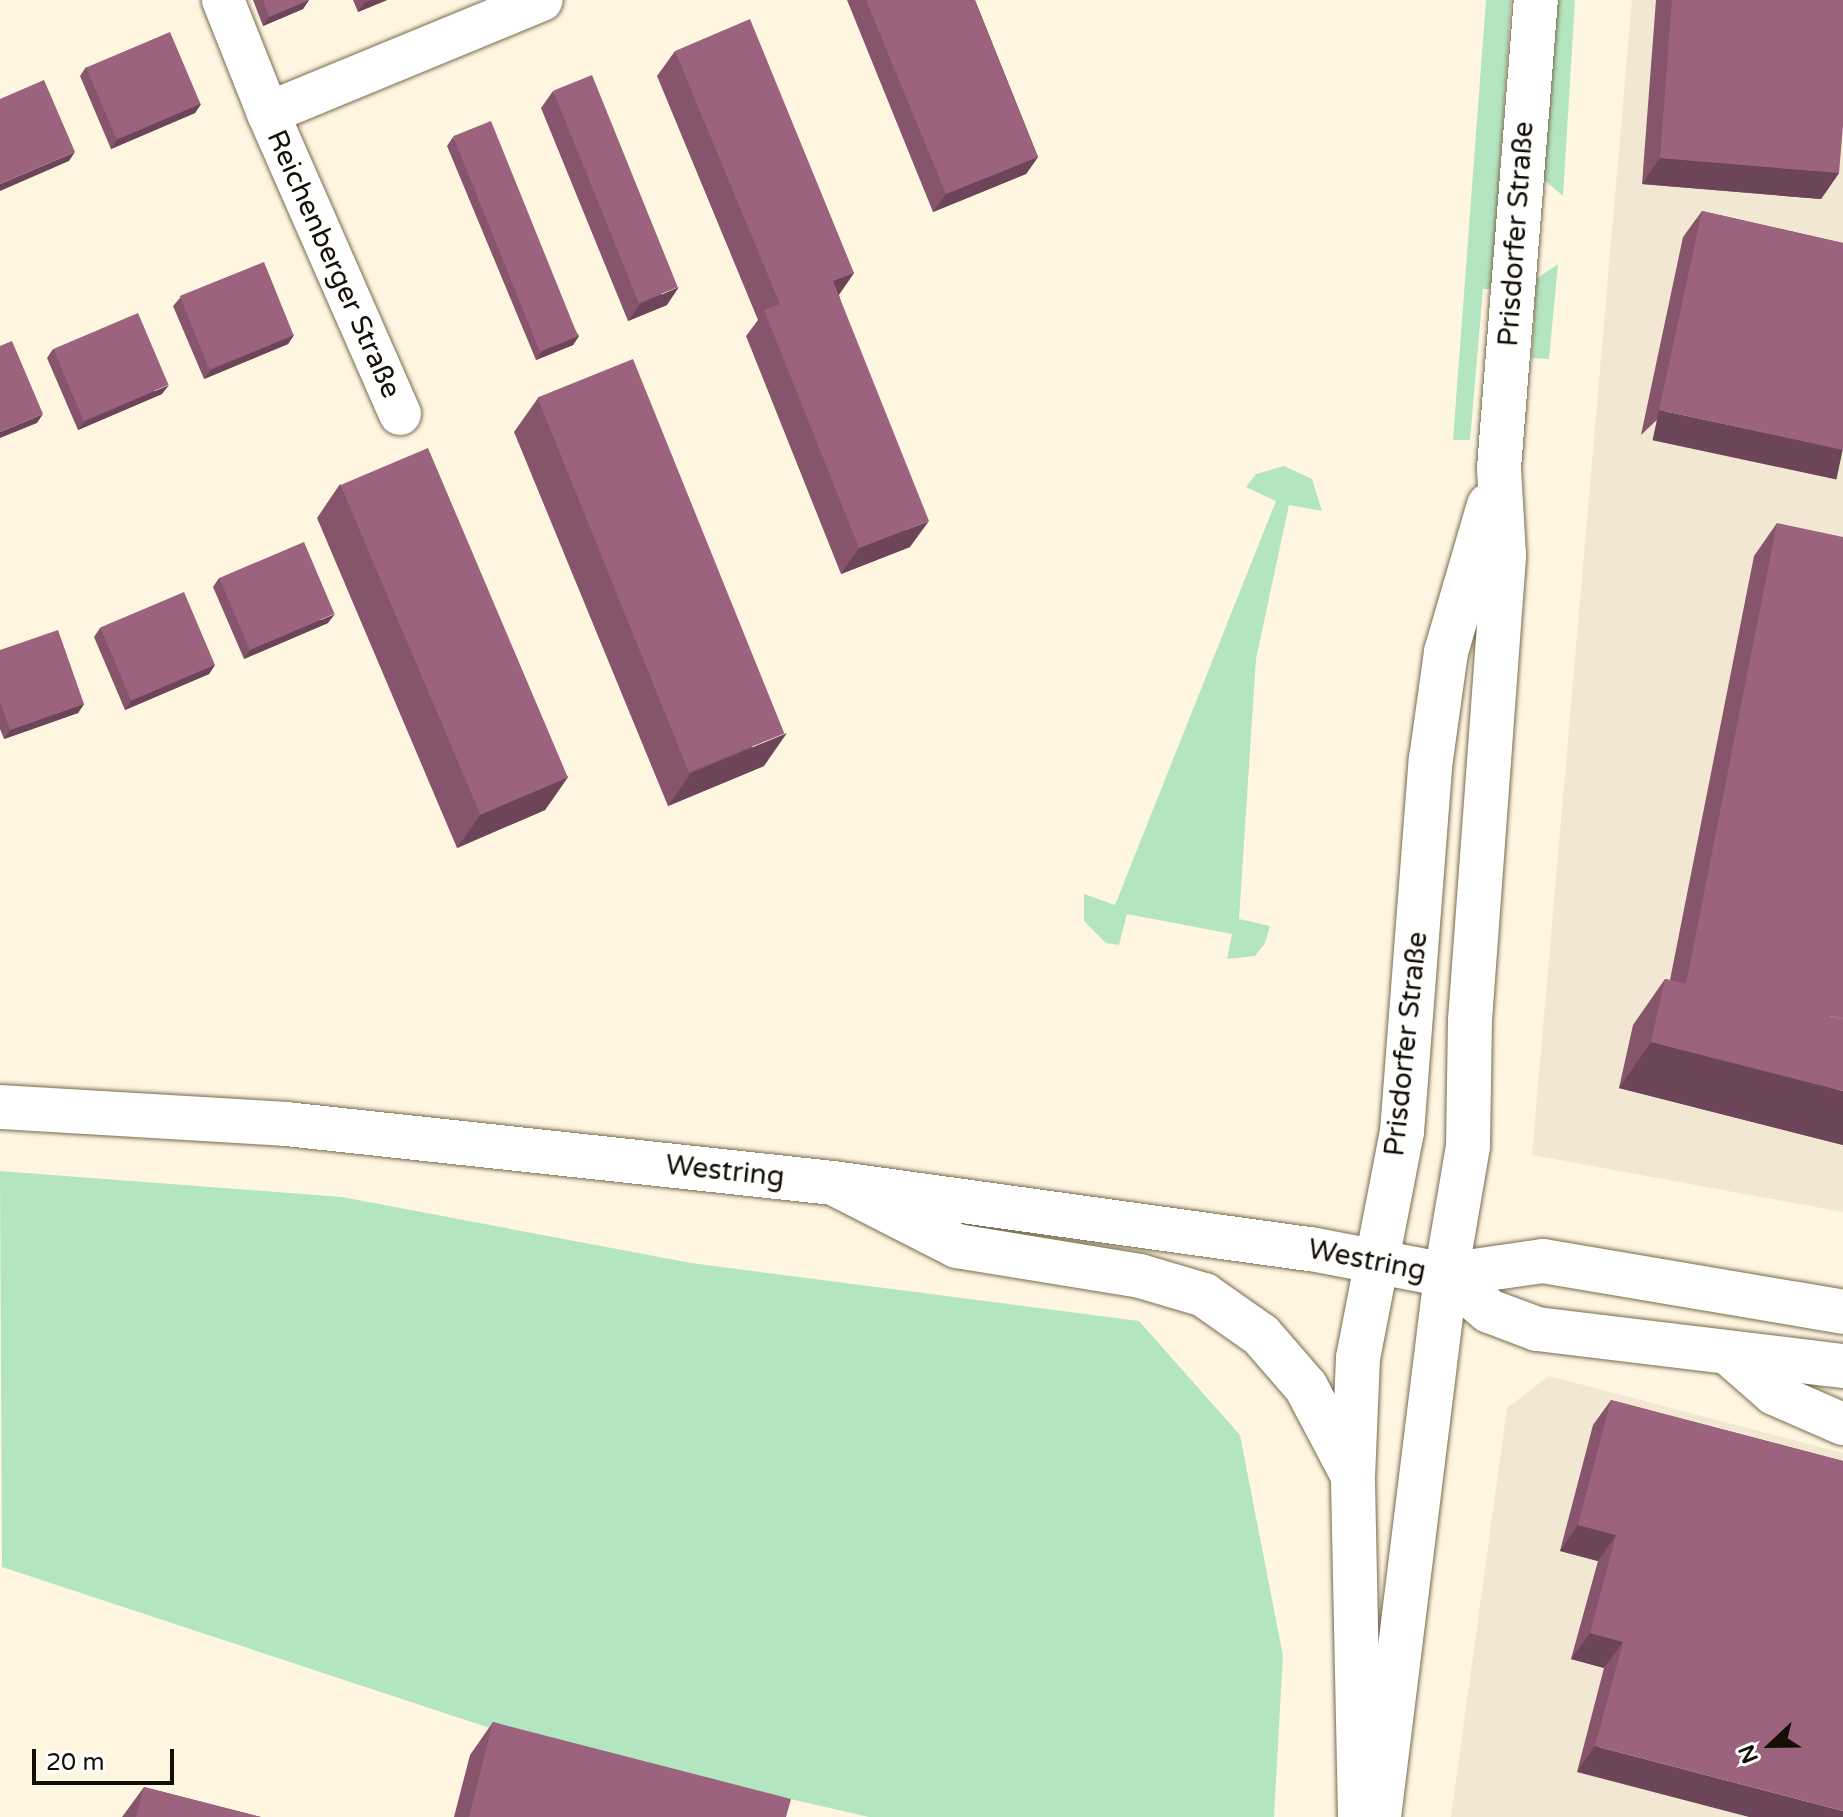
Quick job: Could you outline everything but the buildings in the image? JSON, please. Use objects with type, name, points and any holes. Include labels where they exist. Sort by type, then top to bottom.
[{"type":"main road","name":"Prisdorfer Straße","points":[[1379,1817],[1446,1275],[1468,1146],[1470,1020],[1504,555],[1499,468],[1536,0]]},
{"type":"main road","name":"Prisdorfer Straße","points":[[1360,1817],[1353,1477],[1358,1358],[1373,1260],[1402,1132],[1431,759],[1446,652],[1499,468]]},
{"type":"main road","name":"Westring","points":[[0,1107],[286,1124],[833,1183],[1373,1260],[1446,1275],[1543,1261],[1843,1312]]},
{"type":"main road","points":[[833,1183],[957,1246],[1140,1276],[1204,1295],[1261,1335],[1306,1387],[1353,1477]]},
{"type":"main road","name":"Westring","points":[[1446,1275],[1489,1311],[1537,1329],[1843,1366]]},
{"type":"street","name":"Reichenberger Straße","points":[[223,0],[268,113],[400,414]]},
{"type":"street","name":"Reichenberger Straße","points":[[268,113],[542,0]]},
{"type":"street","points":[[1726,1352],[1774,1394],[1843,1424]]},
{"type":"shaded area","points":[[1632,0],[1843,0],[1843,1212],[1532,1155]]},
{"type":"shaded area","points":[[1549,1376],[1843,1453],[1843,1817],[1451,1817],[1507,1408]]},
{"type":"green space","points":[[1486,0],[1511,0],[1492,289],[1483,289],[1470,440],[1453,440]]},
{"type":"green space","points":[[1558,0],[1575,0],[1563,196],[1543,179]]},
{"type":"green space","points":[[1558,264],[1549,359],[1532,358],[1536,279]]},
{"type":"green space","points":[[1284,466],[1312,479],[1322,511],[1289,505],[1256,659],[1239,919],[1270,926],[1265,943],[1255,956],[1227,959],[1232,934],[1127,914],[1119,945],[1106,943],[1084,921],[1084,894],[1115,905],[1276,501],[1246,487],[1256,474]]},
{"type":"green space","points":[[0,1171],[342,1197],[691,1263],[1139,1321],[1240,1435],[1283,1656],[1274,1817],[869,1817],[508,1734],[2,1567]]}]
